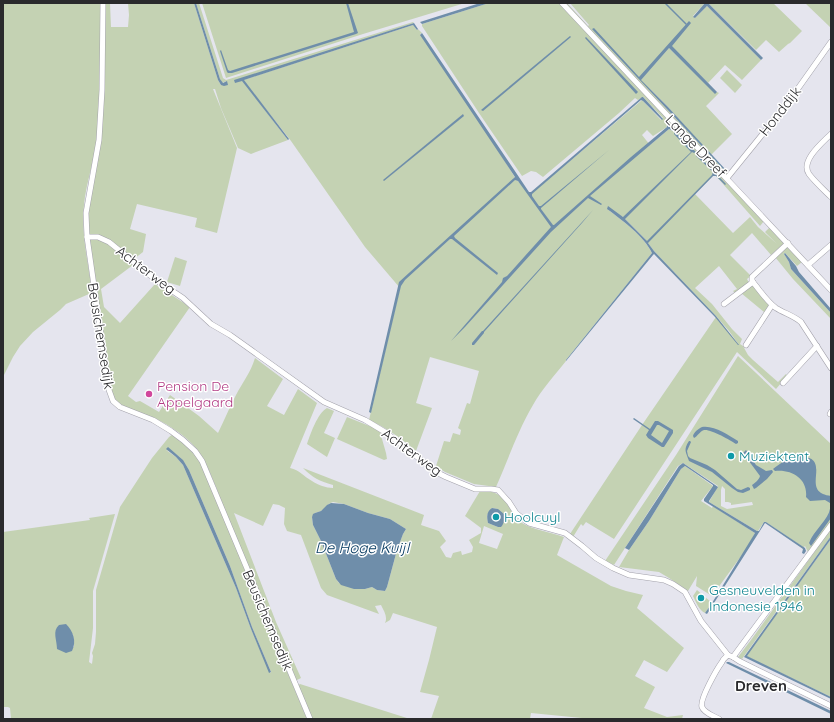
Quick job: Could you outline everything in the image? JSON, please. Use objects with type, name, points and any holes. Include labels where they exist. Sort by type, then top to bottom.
[{"type":"street","name":"Beusichemsedijk","points":[[103,3],[100,140],[86,213],[87,237],[108,390],[113,401],[120,406],[153,420],[184,440],[202,461],[310,719]]},
{"type":"street","name":"Lange Dreef","points":[[562,3],[831,290]]},
{"type":"street","name":"Honddijk","points":[[727,178],[787,104],[831,42]]},
{"type":"street","points":[[831,134],[809,158],[807,166],[809,174],[831,197]]},
{"type":"street","name":"Achterweg","points":[[87,237],[98,237],[109,242],[156,280],[183,298],[211,324],[230,335],[324,402],[365,420],[385,432],[446,477],[475,489],[498,490],[509,502],[516,513],[522,518],[529,522],[565,533],[596,558],[612,568],[629,575],[669,582],[680,588],[705,625],[731,656]]},
{"type":"street","points":[[788,243],[752,277],[752,280],[772,305],[801,322],[831,368]]},
{"type":"street","points":[[808,265],[831,244]]},
{"type":"street","points":[[724,304],[753,282]]},
{"type":"street","points":[[746,346],[772,305]]},
{"type":"street","points":[[783,383],[817,346]]},
{"type":"street","points":[[719,719],[705,712],[702,709],[701,704],[722,660],[731,656],[831,525]]},
{"type":"street","points":[[731,656],[831,706]]},
{"type":"green space","points":[[3,3],[101,3],[97,137],[85,196],[83,216],[85,248],[92,290],[89,294],[66,304],[33,332],[20,346],[3,377]]},
{"type":"green space","points":[[105,3],[110,3],[111,27],[128,27],[128,3],[194,3],[218,80],[221,85],[227,81],[222,83],[220,79],[196,3],[199,3],[223,78],[226,80],[413,22],[414,23],[242,80],[288,140],[251,154],[238,148],[221,108],[215,89],[213,89],[237,148],[217,233],[195,227],[197,218],[137,204],[130,229],[146,234],[143,252],[134,259],[111,241],[90,234],[88,231],[87,215],[97,161]]},
{"type":"green space","points":[[202,3],[465,3],[226,78]]},
{"type":"green space","points":[[489,3],[560,3],[764,221],[760,226],[714,175],[695,194],[733,233],[750,217],[758,227],[777,244],[765,232],[770,227],[802,262],[797,266],[785,253],[784,254],[791,269],[831,313],[831,319],[793,279],[775,257],[782,249],[780,247],[771,255],[752,233],[730,255],[751,276],[747,279],[749,283],[735,293],[733,291],[737,289],[719,266],[695,288],[712,304],[742,339],[740,344],[753,360],[778,382],[786,374],[787,376],[776,389],[737,352],[614,539],[586,522],[583,526],[581,524],[573,537],[570,534],[716,317],[739,345],[729,331],[716,316],[654,251],[645,239],[623,217],[607,209],[638,234],[652,253],[544,388],[513,445],[496,487],[474,484],[445,472],[436,466],[444,441],[450,442],[453,433],[460,435],[461,430],[458,428],[467,403],[470,404],[479,371],[430,357],[416,403],[432,408],[416,451],[394,434],[369,420],[400,288],[365,247],[291,141],[243,80],[413,25],[422,33],[420,34],[478,118],[515,177],[513,179],[518,181],[530,195],[642,100],[661,120],[663,118],[643,97],[638,100],[635,98],[543,177],[536,172],[531,171],[522,176],[479,113],[422,24]],"holes":[[[666,123],[673,131],[669,129],[650,145],[642,135],[647,130],[653,136],[667,127]]]},
{"type":"green space","points":[[565,3],[567,3],[588,26],[589,25],[570,3],[705,3],[693,16],[695,18],[707,6],[761,60],[742,80],[725,65],[708,83],[671,46],[691,23],[669,48],[715,93],[719,93],[706,106],[732,134],[711,155],[648,87],[724,170],[725,169],[729,174],[727,176]]},
{"type":"green space","points":[[709,3],[773,3],[802,31],[779,52],[766,40],[756,50]]},
{"type":"green space","points":[[805,3],[831,3],[831,28]]},
{"type":"green space","points":[[727,70],[742,85],[735,93],[720,78]]},
{"type":"green space","points":[[97,238],[108,243],[133,265],[101,289],[104,307],[120,323],[155,284],[190,307],[128,396],[136,402],[140,401],[159,412],[170,395],[199,416],[218,433],[255,358],[283,379],[267,406],[284,415],[298,389],[317,403],[290,468],[322,486],[333,488],[333,485],[316,479],[303,468],[424,515],[421,525],[439,531],[446,541],[440,547],[446,557],[451,558],[453,553],[461,551],[462,555],[472,552],[473,547],[469,540],[481,533],[481,528],[465,516],[480,491],[493,492],[500,496],[507,503],[518,520],[522,523],[564,537],[557,555],[611,586],[643,595],[637,608],[684,648],[667,672],[644,660],[635,676],[655,687],[644,708],[667,717],[683,715],[682,719],[592,719],[531,713],[530,719],[431,719],[439,696],[420,692],[437,627],[393,613],[390,620],[385,623],[386,616],[381,605],[375,606],[379,614],[327,595],[321,588],[301,535],[287,531],[284,524],[285,508],[273,504],[263,526],[234,513],[276,622],[301,678],[295,681],[202,456],[185,437],[173,428],[123,406],[111,395],[89,241]],"holes":[[[333,502],[344,504],[390,519],[406,529],[397,550],[385,591],[377,590],[372,587],[365,589],[339,583],[336,579],[313,525],[312,517],[315,513],[321,511]],[[492,508],[498,509],[501,527],[488,523],[487,515]],[[484,526],[503,534],[497,549],[479,543]]]},
{"type":"green space","points":[[175,257],[187,261],[180,286],[167,282]]},
{"type":"green space","points":[[753,285],[768,303],[768,307],[758,325],[756,325],[764,312],[741,293]]},
{"type":"green space","points":[[738,356],[831,444],[831,522],[809,554],[805,546],[803,547],[766,522],[764,522],[757,531],[709,502],[718,486],[683,463],[678,466],[614,565],[605,561],[676,455]],"holes":[[[722,486],[725,489],[725,502],[731,503],[731,505],[752,502],[753,505],[727,509],[721,506]]]},
{"type":"green space","points":[[327,408],[334,411],[324,433],[335,438],[327,457],[307,444],[317,419]]},
{"type":"green space","points":[[347,417],[372,427],[380,432],[387,459],[384,460],[337,439]]},
{"type":"green space","points":[[173,434],[198,456],[307,719],[11,719],[10,708],[3,707],[3,532],[90,520],[89,518],[115,514],[93,591],[93,628],[89,662],[92,664],[92,653],[95,644],[96,632],[96,590],[120,507],[152,458]],"holes":[[[166,450],[180,457],[189,470],[230,566],[252,627],[271,672],[270,673],[251,629],[236,588],[183,465],[176,457]],[[73,634],[74,647],[57,649],[57,640]]]},
{"type":"green space","points":[[685,466],[713,486],[701,501],[712,508],[713,506],[755,533],[747,548],[712,596],[696,586],[697,576],[688,591],[659,572],[619,567],[681,469]]},
{"type":"green space","points":[[831,529],[831,536],[742,659],[738,657],[751,640]]},
{"type":"green space","points":[[831,539],[831,697],[746,656]]},
{"type":"green space","points":[[697,590],[712,603],[705,613],[699,608],[693,596]]},
{"type":"green space","points":[[300,684],[410,719],[311,719],[297,686]]},
{"type":"water","points":[[194,3],[196,3],[220,79],[223,83],[227,81],[228,85],[221,85],[218,80]]},
{"type":"water","points":[[346,3],[348,3],[358,33],[232,73],[227,72],[220,51],[221,50],[228,70],[230,71],[354,32]]},
{"type":"water","points":[[480,3],[489,3],[422,24],[420,22]]},
{"type":"water","points":[[705,3],[709,3],[763,58],[761,60],[707,6],[695,18],[693,17]]},
{"type":"water","points":[[689,21],[691,23],[672,46],[717,92],[715,94],[669,48],[641,80],[668,107],[725,169],[724,170],[592,29],[594,28],[639,77]]},
{"type":"water","points":[[414,23],[418,29],[417,30],[413,25],[244,80],[289,139],[288,140],[242,81],[235,83],[234,80]]},
{"type":"water","points":[[422,33],[529,192],[531,192],[642,97],[663,119],[662,120],[641,100],[532,194],[539,206],[541,206],[609,150],[541,208],[553,225],[667,127],[667,122],[674,130],[669,129],[590,196],[602,204],[601,205],[588,198],[551,232],[451,341],[502,282],[503,278],[507,276],[551,227],[518,181],[515,180],[454,236],[498,273],[497,275],[452,239],[450,239],[405,280],[401,286],[371,413],[369,412],[399,282],[515,177],[420,35]]},
{"type":"water","points":[[570,36],[571,37],[483,111],[481,110]]},
{"type":"water","points":[[586,37],[638,92],[636,94],[585,38]]},
{"type":"water","points":[[463,114],[464,116],[384,181],[383,180]]},
{"type":"water","points":[[675,132],[696,152],[692,152],[625,219],[647,241],[712,175],[713,172],[696,155],[698,155],[726,184],[725,185],[716,176],[713,176],[648,243],[716,316],[739,345],[715,317],[654,254],[566,361],[652,253],[644,240],[626,223],[607,209],[608,206],[623,217],[691,152],[674,134]]},
{"type":"water","points":[[593,210],[474,345],[472,345],[482,331]]},
{"type":"water","points":[[785,253],[799,272],[831,309],[831,313],[791,269],[784,254]]},
{"type":"water","points":[[634,418],[650,429],[655,421],[658,421],[673,430],[673,433],[664,447],[662,447],[648,438],[646,435],[649,430],[633,419]],"holes":[[[657,425],[669,431],[662,443],[651,435]]]},
{"type":"water","points":[[702,427],[721,431],[738,441],[738,443],[736,444],[707,430],[702,431],[694,438],[694,433]]},
{"type":"water","points":[[689,441],[691,442],[687,451],[690,458],[715,470],[737,489],[741,490],[748,487],[750,490],[743,493],[738,492],[712,472],[689,461],[686,449]]},
{"type":"water","points":[[168,447],[183,460],[189,470],[230,566],[252,627],[271,672],[269,673],[236,588],[183,465],[166,449]]},
{"type":"water","points":[[746,450],[756,465],[766,471],[772,470],[773,472],[767,479],[754,489],[752,485],[760,476],[743,453]]},
{"type":"water","points":[[801,456],[810,458],[815,463],[817,488],[822,493],[831,496],[831,518],[811,546],[809,543],[811,538],[829,513],[830,503],[825,500],[810,501],[806,497],[806,491],[802,480],[798,476],[787,472],[775,471],[773,469],[786,460]]},
{"type":"water","points":[[683,463],[718,487],[709,502],[757,531],[759,531],[764,522],[766,522],[805,548],[806,551],[804,554],[802,553],[803,549],[765,523],[707,614],[705,613],[755,533],[704,501],[713,485],[685,466],[681,469],[629,550],[625,548],[679,466]]},
{"type":"water","name":"De Hoge Kuijl","points":[[331,503],[344,504],[390,519],[406,529],[397,550],[385,591],[377,590],[372,587],[365,589],[354,589],[341,585],[336,579],[313,525],[312,517],[313,514],[321,511]]},
{"type":"water","name":"Hoolcuyl","points":[[492,508],[498,509],[504,514],[504,521],[501,527],[488,523],[488,513]]},
{"type":"water","points":[[831,536],[831,539],[747,656],[831,697],[831,699],[744,657]]},
{"type":"water","points":[[66,624],[71,630],[74,644],[72,651],[66,653],[57,649],[55,633],[59,625]]},
{"type":"water","points":[[727,662],[831,711],[831,714],[726,663]]},
{"type":"waterway","points":[[665,3],[686,24]]},
{"type":"place","name":"Pension De Appelgaard","points":[[149,394]]},
{"type":"place","name":"Muziektent","points":[[731,456]]},
{"type":"place","name":"Hoolcuyl","points":[[496,517]]},
{"type":"place","name":"Gesneuvelden in Indonesie 1946","points":[[701,598]]},
{"type":"district","name":"Dreven","points":[[761,686]]}]
